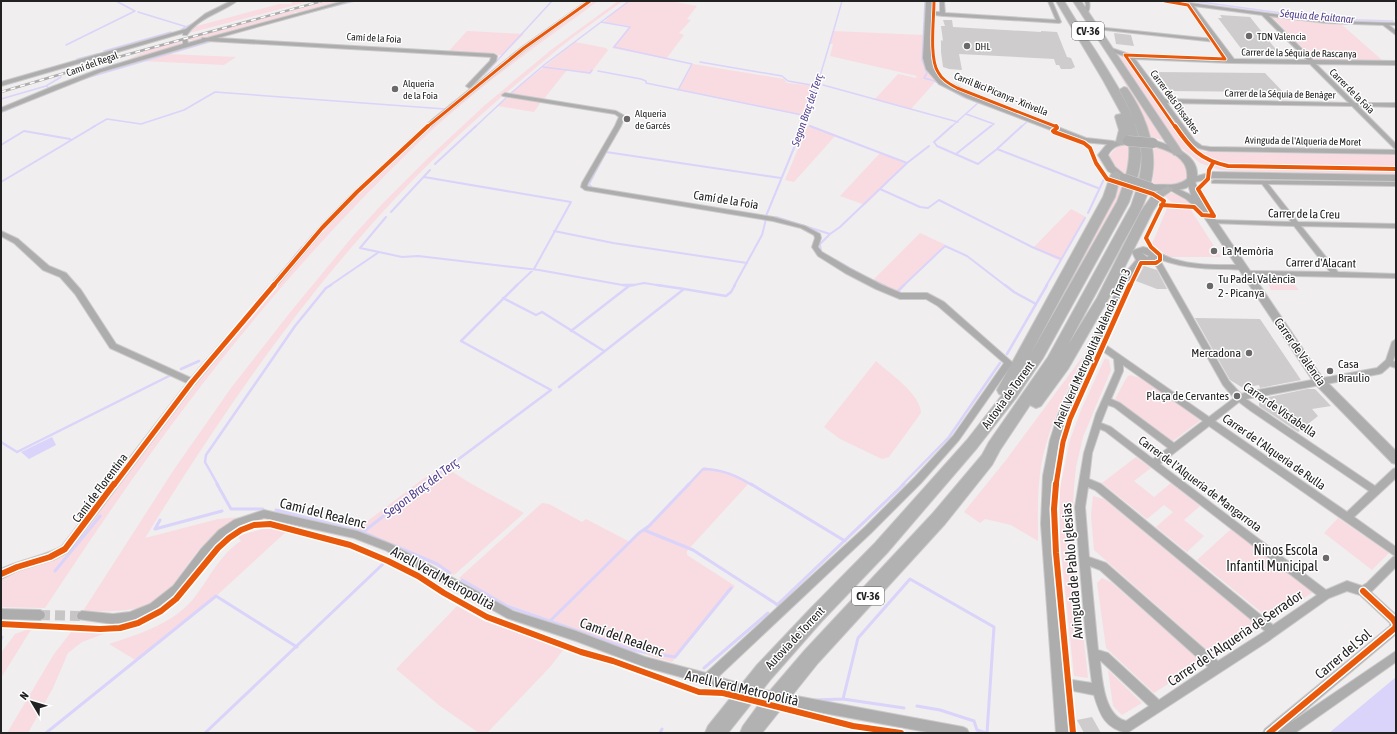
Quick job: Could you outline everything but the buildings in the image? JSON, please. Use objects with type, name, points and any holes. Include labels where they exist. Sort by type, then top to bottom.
[{"type":"highway","points":[[1077,1],[1178,153]]},
{"type":"highway","points":[[1063,8],[1116,108],[1124,130],[1121,142]]},
{"type":"highway","name":"Autovia de Torrent","points":[[715,733],[764,672],[816,615],[881,548],[972,444],[1011,394],[1038,354],[1123,202],[1133,176],[1136,151],[1128,118],[1106,78],[1063,8]]},
{"type":"highway","name":"Autovia de Torrent","points":[[750,733],[789,683],[824,643],[924,536],[987,460],[994,446],[1053,360],[1074,324],[1136,206],[1146,180],[1147,153],[1142,125],[1136,110],[1063,8]]},
{"type":"highway","points":[[972,444],[1121,177]]},
{"type":"highway","points":[[987,460],[1001,450],[1063,365],[1135,245],[1150,206],[1158,195],[1170,189]]},
{"type":"main road","points":[[1234,174],[1212,175],[1192,181],[1183,186],[1170,189],[1152,188],[1121,177],[1106,163],[1103,154],[1106,149],[1121,142],[1153,143],[1178,153],[1191,163],[1211,171],[1234,174],[1260,178],[1396,178]]},
{"type":"main road","points":[[1191,163],[1195,172],[1192,181]]},
{"type":"street","name":"Camí del Regal","points":[[1,110],[56,87],[118,65],[186,37],[217,10],[234,1]]},
{"type":"street","points":[[1,84],[186,37],[204,40],[349,1]]},
{"type":"street","name":"Camí de Florentina","points":[[1,574],[18,566],[54,556],[69,545],[192,382],[322,228],[420,132],[524,48],[590,1]]},
{"type":"street","points":[[929,1],[927,58],[930,69],[942,82],[966,94],[1085,140],[1103,154]]},
{"type":"street","points":[[942,1],[943,15]]},
{"type":"street","points":[[1050,1],[1063,8]]},
{"type":"street","points":[[1085,13],[1088,1]]},
{"type":"street","points":[[1165,1],[1326,22],[1396,24]]},
{"type":"street","points":[[1190,4],[1232,61]]},
{"type":"street","points":[[929,14],[943,15],[1063,8]]},
{"type":"street","name":"Carrer de la Foia","points":[[1263,13],[1396,147]]},
{"type":"street","points":[[1383,23],[1396,34]]},
{"type":"street","points":[[1096,28],[1216,41]]},
{"type":"street","name":"Camí de la Foia","points":[[204,40],[494,56],[493,61],[467,88],[473,89]]},
{"type":"street","name":"Carrer de la Séquia de Rascanya","points":[[1108,49],[1131,57],[1232,61],[1396,64]]},
{"type":"street","name":"Carrer dels Dissabtes","points":[[1131,57],[1193,142],[1200,147],[1210,149]]},
{"type":"street","name":"Camí de la Foia","points":[[506,95],[616,113],[622,116],[618,126],[585,183],[584,187],[587,189],[773,219],[803,227],[817,234],[818,238],[815,247],[820,254],[848,271],[900,296],[927,296],[941,304],[1008,362],[956,438],[918,480],[868,530],[708,679]]},
{"type":"street","name":"Carrer de la Séquia de Benàger","points":[[1164,101],[1396,105]]},
{"type":"street","points":[[1085,140],[1121,142]]},
{"type":"street","name":"Avinguda de l'Alqueria de Moret","points":[[1210,149],[1396,152]]},
{"type":"street","points":[[1260,178],[1335,274]]},
{"type":"street","points":[[1214,182],[1260,178],[1396,184]]},
{"type":"street","name":"Carrer de València","points":[[1192,181],[1195,194],[1206,213],[1319,381],[1396,459]]},
{"type":"street","name":"Carrer de València","points":[[1170,189],[1189,197],[1206,213]]},
{"type":"street","name":"Carrer de la Creu","points":[[1213,222],[1396,226]]},
{"type":"street","points":[[1,233],[16,241],[46,268],[63,275],[78,292],[113,346],[192,382]]},
{"type":"street","points":[[1064,733],[1047,524],[1049,476],[1056,440],[1064,415],[1128,276],[1139,261],[1149,256],[1135,245],[1128,276]]},
{"type":"street","name":"Carrer d'Alacant","points":[[1149,256],[1159,264],[1169,267],[1194,266]]},
{"type":"street","name":"Carrer d'Alacant","points":[[1149,256],[1194,266],[1244,270],[1396,276]]},
{"type":"street","name":"Carrer de Vistabella","points":[[1159,264],[1226,383],[1239,398],[1376,491]]},
{"type":"street","points":[[1153,464],[1239,398],[1252,394],[1319,381],[1379,371],[1392,363],[1396,342]]},
{"type":"street","name":"Carrer de l'Alqueria de Rulla","points":[[1097,343],[1396,552]]},
{"type":"street","name":"Avinguda de Pablo Iglesias","points":[[1118,358],[1119,371],[1096,425],[1088,453],[1080,507],[1084,560],[1098,690],[1104,709],[1118,725],[1127,727]]},
{"type":"street","points":[[1119,371],[1125,369],[1138,371]]},
{"type":"street","points":[[1106,400],[1117,405],[1175,448]]},
{"type":"street","name":"Carrer de l'Alqueria de Mangarrota","points":[[1096,425],[1108,429],[1325,595]]},
{"type":"street","points":[[1347,518],[1396,472]]},
{"type":"street","points":[[1083,480],[1098,487],[1273,631]]},
{"type":"street","name":"Camí del Realenc","points":[[82,616],[112,619],[130,617],[154,607],[177,589],[204,552],[222,533],[237,523],[264,514],[354,534],[388,547],[510,615],[576,636],[645,662],[735,687]]},
{"type":"street","points":[[1084,560],[1102,566],[1217,668]]},
{"type":"street","points":[[1363,591],[1371,586],[1396,560]]},
{"type":"street","name":"Carrer de l'Alqueria de Serrador","points":[[1127,727],[1325,595],[1347,586],[1363,591]]},
{"type":"street","name":"Carrer del Sol","points":[[1269,733],[1395,628],[1396,624],[1393,619],[1363,591]]},
{"type":"street","points":[[1,614],[40,615]]},
{"type":"street","points":[[1094,654],[1104,657],[1158,707]]},
{"type":"street","points":[[1285,733],[1396,656]]},
{"type":"street","points":[[1059,683],[1098,690]]},
{"type":"street","points":[[791,701],[963,733]]},
{"type":"shaded area","points":[[293,1],[311,1],[189,33],[193,27],[279,4],[291,4]]},
{"type":"shaded area","points":[[329,1],[345,1],[303,12],[294,12],[293,15],[198,40],[187,40],[190,38]]},
{"type":"shaded area","points":[[593,1],[598,1],[504,70],[437,125],[374,186],[294,272],[183,409],[115,504],[45,608],[1,607],[1,577],[49,562],[66,552],[75,544],[252,314],[283,277],[347,207],[413,143],[448,113],[519,56]]},
{"type":"shaded area","points":[[618,1],[623,1],[558,49],[481,115],[407,186],[370,226],[334,268],[267,355],[204,445],[145,538],[218,519],[240,517],[222,529],[207,542],[197,552],[168,590],[153,602],[129,610],[83,611],[173,471],[231,388],[288,315],[353,236],[384,202],[427,159],[485,105],[551,50]]},
{"type":"shaded area","points":[[629,1],[670,1],[697,6],[687,19],[691,20],[679,33],[684,35],[666,59],[612,48],[630,26],[604,22]]},
{"type":"shaded area","points":[[1272,17],[1341,24],[1382,60],[1318,60],[1313,58]]},
{"type":"shaded area","points":[[467,31],[524,34],[502,55],[448,52]]},
{"type":"shaded area","points":[[833,31],[923,35],[922,58],[924,66],[936,81],[911,109],[875,99],[898,74],[916,78],[917,76],[830,56],[833,44],[829,44]]},
{"type":"shaded area","points":[[182,40],[180,45],[127,60],[148,50]]},
{"type":"shaded area","points":[[575,42],[606,48],[608,50],[590,74],[567,70],[543,100],[510,94]]},
{"type":"shaded area","points":[[168,54],[236,57],[224,65],[142,61]]},
{"type":"shaded area","points":[[1115,54],[1127,59],[1136,67],[1193,146],[1204,152],[1396,155],[1396,175],[1220,170],[1200,163],[1174,142]]},
{"type":"shaded area","points":[[693,64],[784,79],[787,83],[817,86],[807,116],[678,90]]},
{"type":"shaded area","points":[[1114,65],[1163,140],[1151,137],[1145,119]]},
{"type":"shaded area","points":[[509,97],[541,102],[534,112],[497,106]]},
{"type":"shaded area","points":[[808,125],[836,135],[794,182],[785,180]]},
{"type":"shaded area","points":[[1128,144],[1130,156],[1126,176],[1111,162],[1110,155],[1117,147]]},
{"type":"shaded area","points":[[1154,146],[1182,158],[1188,170],[1188,176],[1184,180],[1176,184],[1152,185],[1154,170]]},
{"type":"shaded area","points":[[880,153],[906,164],[865,205],[840,196]]},
{"type":"shaded area","points":[[1216,177],[1396,182],[1216,179],[1211,183],[1210,181]]},
{"type":"shaded area","points":[[1119,184],[1124,186],[1115,207],[1051,315],[1110,206]]},
{"type":"shaded area","points":[[1171,193],[1181,195],[1192,204],[1173,203],[1163,195]]},
{"type":"shaded area","points":[[1168,206],[1189,207],[1221,257],[1169,257],[1152,244]]},
{"type":"shaded area","points":[[1071,209],[1086,217],[1060,261],[1033,248]]},
{"type":"shaded area","points":[[920,233],[946,245],[896,293],[872,281]]},
{"type":"shaded area","points":[[1268,279],[1290,279],[1299,290],[1271,290],[1267,281]]},
{"type":"shaded area","points":[[1083,356],[1063,399],[1046,443],[1038,491],[1038,541],[1011,525],[985,519],[980,523],[964,512],[1006,460]]},
{"type":"shaded area","points":[[1105,358],[1109,360],[1111,370],[1083,437],[1076,467],[1074,487],[1072,529],[1088,678],[1074,676],[1060,540],[1060,488],[1070,440],[1081,410]]},
{"type":"shaded area","points":[[876,361],[910,391],[916,398],[921,413],[889,457],[882,459],[840,439],[824,427]]},
{"type":"shaded area","points":[[1130,375],[1140,378],[1201,420],[1173,441],[1115,399],[1127,377]]},
{"type":"shaded area","points":[[52,437],[56,445],[29,459],[21,452]]},
{"type":"shaded area","points":[[1136,457],[1151,468],[1134,481],[1154,497],[1171,483],[1200,506],[1184,520],[1204,536],[1187,552],[1156,527],[1173,512],[1164,505],[1147,519],[1102,483]]},
{"type":"shaded area","points":[[445,467],[470,483],[524,513],[454,575],[396,546],[357,529],[423,479]]},
{"type":"shaded area","points":[[704,467],[729,473],[749,483],[687,551],[687,555],[735,586],[672,662],[650,656],[498,601],[459,578],[542,503],[549,504],[582,522],[586,519],[630,542],[643,531]]},
{"type":"shaded area","points":[[1093,496],[1104,499],[1259,627],[1214,656],[1094,550],[1091,516]]},
{"type":"shaded area","points":[[1338,518],[1389,553],[1372,570],[1324,533]]},
{"type":"shaded area","points":[[266,528],[287,531],[214,598],[137,661],[109,644],[144,632],[176,615],[194,598],[215,567],[227,553],[241,541],[238,536]]},
{"type":"shaded area","points":[[1231,529],[1313,592],[1271,620],[1197,560]]},
{"type":"shaded area","points":[[1102,578],[1111,582],[1202,662],[1154,693],[1106,648],[1097,583]]},
{"type":"shaded area","points":[[457,606],[484,621],[564,649],[550,667],[487,733],[479,733],[440,706],[396,669]]},
{"type":"shaded area","points":[[32,628],[1,678],[1,653],[15,634]]},
{"type":"shaded area","points":[[72,631],[106,633],[82,642],[68,653],[53,688],[28,733],[7,733],[54,654]]},
{"type":"shaded area","points":[[1108,670],[1142,703],[1122,715],[1113,706]]},
{"type":"shaded area","points":[[1396,677],[1396,733],[1329,733]]},
{"type":"waterway","points":[[66,45],[135,11],[116,1]]},
{"type":"waterway","points":[[303,14],[355,1]]},
{"type":"waterway","points":[[396,1],[416,1]]},
{"type":"waterway","points":[[484,75],[552,1]]},
{"type":"waterway","points":[[601,22],[629,1]]},
{"type":"waterway","name":"Segon Braç del Terç","points":[[817,86],[842,1]]},
{"type":"waterway","points":[[925,1],[922,60],[927,73],[924,78],[935,81],[963,97],[1007,113]]},
{"type":"waterway","name":"Séquia de Faitanar","points":[[1193,1],[1326,19],[1393,21]]},
{"type":"waterway","points":[[138,12],[186,27]]},
{"type":"waterway","points":[[510,94],[544,65],[601,22]]},
{"type":"waterway","points":[[601,22],[630,27],[614,47],[692,64],[678,90]]},
{"type":"waterway","points":[[186,27],[194,23]]},
{"type":"waterway","points":[[182,29],[186,27]]},
{"type":"waterway","points":[[104,51],[171,32]]},
{"type":"waterway","points":[[83,79],[209,42]]},
{"type":"waterway","points":[[77,59],[97,54]]},
{"type":"waterway","points":[[700,62],[782,76],[788,81],[817,86]]},
{"type":"waterway","points":[[543,67],[590,73],[592,70]]},
{"type":"waterway","points":[[598,71],[641,79],[646,81],[646,83],[678,90]]},
{"type":"waterway","points":[[46,86],[61,77]]},
{"type":"waterway","points":[[823,85],[957,122]]},
{"type":"waterway","points":[[1,99],[46,86]]},
{"type":"waterway","name":"Segon Braç del Terç","points":[[807,116],[817,86]]},
{"type":"waterway","points":[[678,90],[807,116]]},
{"type":"waterway","points":[[93,127],[107,119],[141,124],[184,110],[215,92],[445,109],[444,110]]},
{"type":"waterway","points":[[475,127],[506,98]]},
{"type":"waterway","points":[[5,111],[25,102]]},
{"type":"waterway","points":[[957,122],[978,103]]},
{"type":"waterway","points":[[966,114],[994,124],[990,127]]},
{"type":"waterway","name":"Segon Braç del Terç","points":[[803,127],[807,116]]},
{"type":"waterway","points":[[1021,127],[1028,121]]},
{"type":"waterway","points":[[951,127],[957,122]]},
{"type":"waterway","points":[[424,127],[429,123]]},
{"type":"waterway","points":[[1,182],[95,126]]},
{"type":"waterway","points":[[435,164],[476,126]]},
{"type":"waterway","name":"Segon Braç del Terç","points":[[766,216],[803,126]]},
{"type":"waterway","points":[[813,127],[810,126],[907,163]]},
{"type":"waterway","points":[[952,126],[934,142],[937,146],[978,164],[997,149]]},
{"type":"waterway","points":[[956,154],[991,126]]},
{"type":"waterway","points":[[997,149],[1022,126]]},
{"type":"waterway","points":[[421,130],[424,127]]},
{"type":"waterway","points":[[1049,129],[1052,129],[1051,132],[1084,145],[1090,150],[1096,165],[1105,177],[1088,213]]},
{"type":"waterway","points":[[1,145],[24,131],[70,139]]},
{"type":"waterway","points":[[372,176],[416,134]]},
{"type":"waterway","points":[[907,163],[929,146]]},
{"type":"waterway","points":[[997,149],[1098,188]]},
{"type":"waterway","points":[[594,188],[592,188],[589,184],[606,152],[781,178]]},
{"type":"waterway","points":[[830,234],[840,227],[907,163]]},
{"type":"waterway","points":[[391,212],[430,170]]},
{"type":"waterway","points":[[424,177],[571,202],[555,231]]},
{"type":"waterway","points":[[880,189],[920,207],[928,208],[939,200],[1032,247],[1061,259]]},
{"type":"waterway","points":[[379,252],[360,248],[386,217]]},
{"type":"waterway","points":[[776,217],[830,234]]},
{"type":"waterway","points":[[1046,286],[1085,218]]},
{"type":"waterway","name":"Segon Braç del Terç","points":[[747,263],[762,235],[766,219]]},
{"type":"waterway","points":[[534,269],[555,231]]},
{"type":"waterway","points":[[555,231],[613,243],[747,263]]},
{"type":"waterway","points":[[306,243],[315,233]]},
{"type":"waterway","points":[[821,252],[820,244],[830,234]]},
{"type":"waterway","points":[[903,286],[945,246],[967,256],[1006,286]]},
{"type":"waterway","points":[[290,262],[302,247]]},
{"type":"waterway","points":[[329,286],[379,252]]},
{"type":"waterway","points":[[379,252],[402,257],[418,256],[534,269]]},
{"type":"waterway","points":[[836,260],[862,275]]},
{"type":"waterway","name":"Segon Braç del Terç","points":[[734,286],[747,263]]},
{"type":"waterway","points":[[516,286],[534,269]]},
{"type":"waterway","points":[[534,269],[628,286]]},
{"type":"waterway","points":[[270,286],[282,271]]},
{"type":"waterway","points":[[875,281],[887,287]]},
{"type":"waterway","points":[[634,285],[644,283],[663,286]]},
{"type":"waterway","points":[[246,314],[270,285]]},
{"type":"waterway","points":[[218,485],[205,462],[206,455],[295,326],[326,288],[331,285]]},
{"type":"waterway","points":[[623,285],[634,285]]},
{"type":"waterway","points":[[572,331],[629,286],[634,285]]},
{"type":"waterway","points":[[657,285],[684,289]]},
{"type":"waterway","name":"Segon Braç del Terç","points":[[684,289],[726,296],[731,292],[735,285]]},
{"type":"waterway","points":[[1005,285],[1014,292],[1036,304]]},
{"type":"waterway","points":[[1036,304],[1047,285]]},
{"type":"waterway","points":[[504,298],[516,286]]},
{"type":"waterway","points":[[895,291],[897,292],[903,286]]},
{"type":"waterway","name":"Segon Braç del Terç","points":[[559,387],[684,289]]},
{"type":"waterway","name":"Segon Braç del Terç","points":[[424,485],[551,390],[461,341],[504,298]]},
{"type":"waterway","points":[[504,298],[536,315],[542,312],[572,331]]},
{"type":"waterway","points":[[1007,354],[1036,304]]},
{"type":"waterway","points":[[572,331],[604,351]]},
{"type":"waterway","points":[[181,369],[199,361]]},
{"type":"waterway","points":[[902,485],[949,437],[1000,363]]},
{"type":"waterway","points":[[1,442],[17,452],[169,376]]},
{"type":"waterway","points":[[688,485],[703,469],[717,470],[752,485]]},
{"type":"waterway","name":"Segon Braç del Terç","points":[[217,484],[231,509],[263,509]]},
{"type":"waterway","name":"Segon Braç del Terç","points":[[363,532],[425,484]]},
{"type":"waterway","points":[[550,621],[639,533],[649,526],[689,484]]},
{"type":"waterway","points":[[751,484],[844,541]]},
{"type":"waterway","points":[[844,541],[904,484]]},
{"type":"waterway","name":"Segon Braç del Terç","points":[[276,510],[363,532]]},
{"type":"waterway","name":"Segon Braç del Terç","points":[[160,520],[155,529],[222,511]]},
{"type":"waterway","name":"Segon Braç del Terç","points":[[55,571],[100,516]]},
{"type":"waterway","points":[[644,530],[693,550],[777,605]]},
{"type":"waterway","points":[[363,532],[388,543]]},
{"type":"waterway","points":[[777,605],[844,541]]},
{"type":"waterway","points":[[393,545],[437,564],[450,573]]},
{"type":"waterway","points":[[296,646],[383,564]]},
{"type":"waterway","points":[[843,699],[858,638],[910,579],[994,627],[987,733]]},
{"type":"waterway","points":[[462,580],[507,606],[632,650],[675,657],[731,588]]},
{"type":"waterway","points":[[46,733],[216,596],[296,646]]},
{"type":"waterway","points":[[704,668],[768,613]]},
{"type":"waterway","points":[[205,733],[296,646]]},
{"type":"waterway","points":[[815,700],[843,699]]},
{"type":"waterway","points":[[843,699],[904,708]]},
{"type":"waterway","points":[[917,706],[940,710],[974,721],[977,730],[986,733]]},
{"type":"waterway","points":[[660,733],[662,729]]},
{"type":"tunnel","points":[[40,615],[82,616]]},
{"type":"tunnel","points":[[749,690],[777,697]]},
{"type":"railway","points":[[1,92],[122,56],[322,1]]},
{"type":"cycle path","points":[[1,574],[17,567],[50,557],[65,549],[192,382],[322,228],[357,192],[435,120],[524,48],[590,1]]},
{"type":"cycle path","name":"Carril Bici Picanya - Xirivella","points":[[934,1],[933,62],[938,73],[945,81],[957,88],[1056,126],[1057,128],[1053,131],[1054,132],[1084,143],[1090,148],[1096,163],[1107,179],[1153,194],[1164,201],[1146,238],[1151,247],[1160,255],[1160,260],[1156,263],[1141,263],[1139,265],[1070,419],[1058,464],[1055,487],[1054,531],[1073,733]]},
{"type":"cycle path","points":[[1165,1],[1188,5],[1225,59],[1125,55],[1190,148],[1213,163],[1228,166],[1396,169]]},
{"type":"cycle path","points":[[1161,205],[1194,207],[1202,215],[1214,216],[1198,189],[1208,179],[1209,170],[1213,163]]},
{"type":"cycle path","name":"Anell Verd Metropolità","points":[[1,624],[110,629],[138,623],[161,611],[176,599],[218,548],[229,538],[241,530],[254,525],[270,524],[350,545],[388,561],[418,576],[444,593],[487,617],[581,652],[613,661],[699,692],[723,693],[853,726],[901,733]]},
{"type":"cycle path","points":[[1269,733],[1395,628],[1396,624],[1393,619],[1363,591]]},
{"type":"place","name":"TDN Valencia","points":[[1249,36]]},
{"type":"place","name":"DHL","points":[[967,46]]},
{"type":"place","name":"Alqueria de la Foia","points":[[395,89]]},
{"type":"place","name":"Alqueria de Garcés","points":[[627,119]]},
{"type":"place","name":"La Memòria","points":[[1214,251]]},
{"type":"place","name":"Tu Padel València 2 - Picanya","points":[[1210,286]]},
{"type":"place","name":"Mercadona","points":[[1249,353]]},
{"type":"place","name":"Casa Braulio","points":[[1330,371]]},
{"type":"place","name":"Plaça de Cervantes","points":[[1237,396]]},
{"type":"place","name":"Ninos Escola Infantil Municipal","points":[[1326,558]]}]
